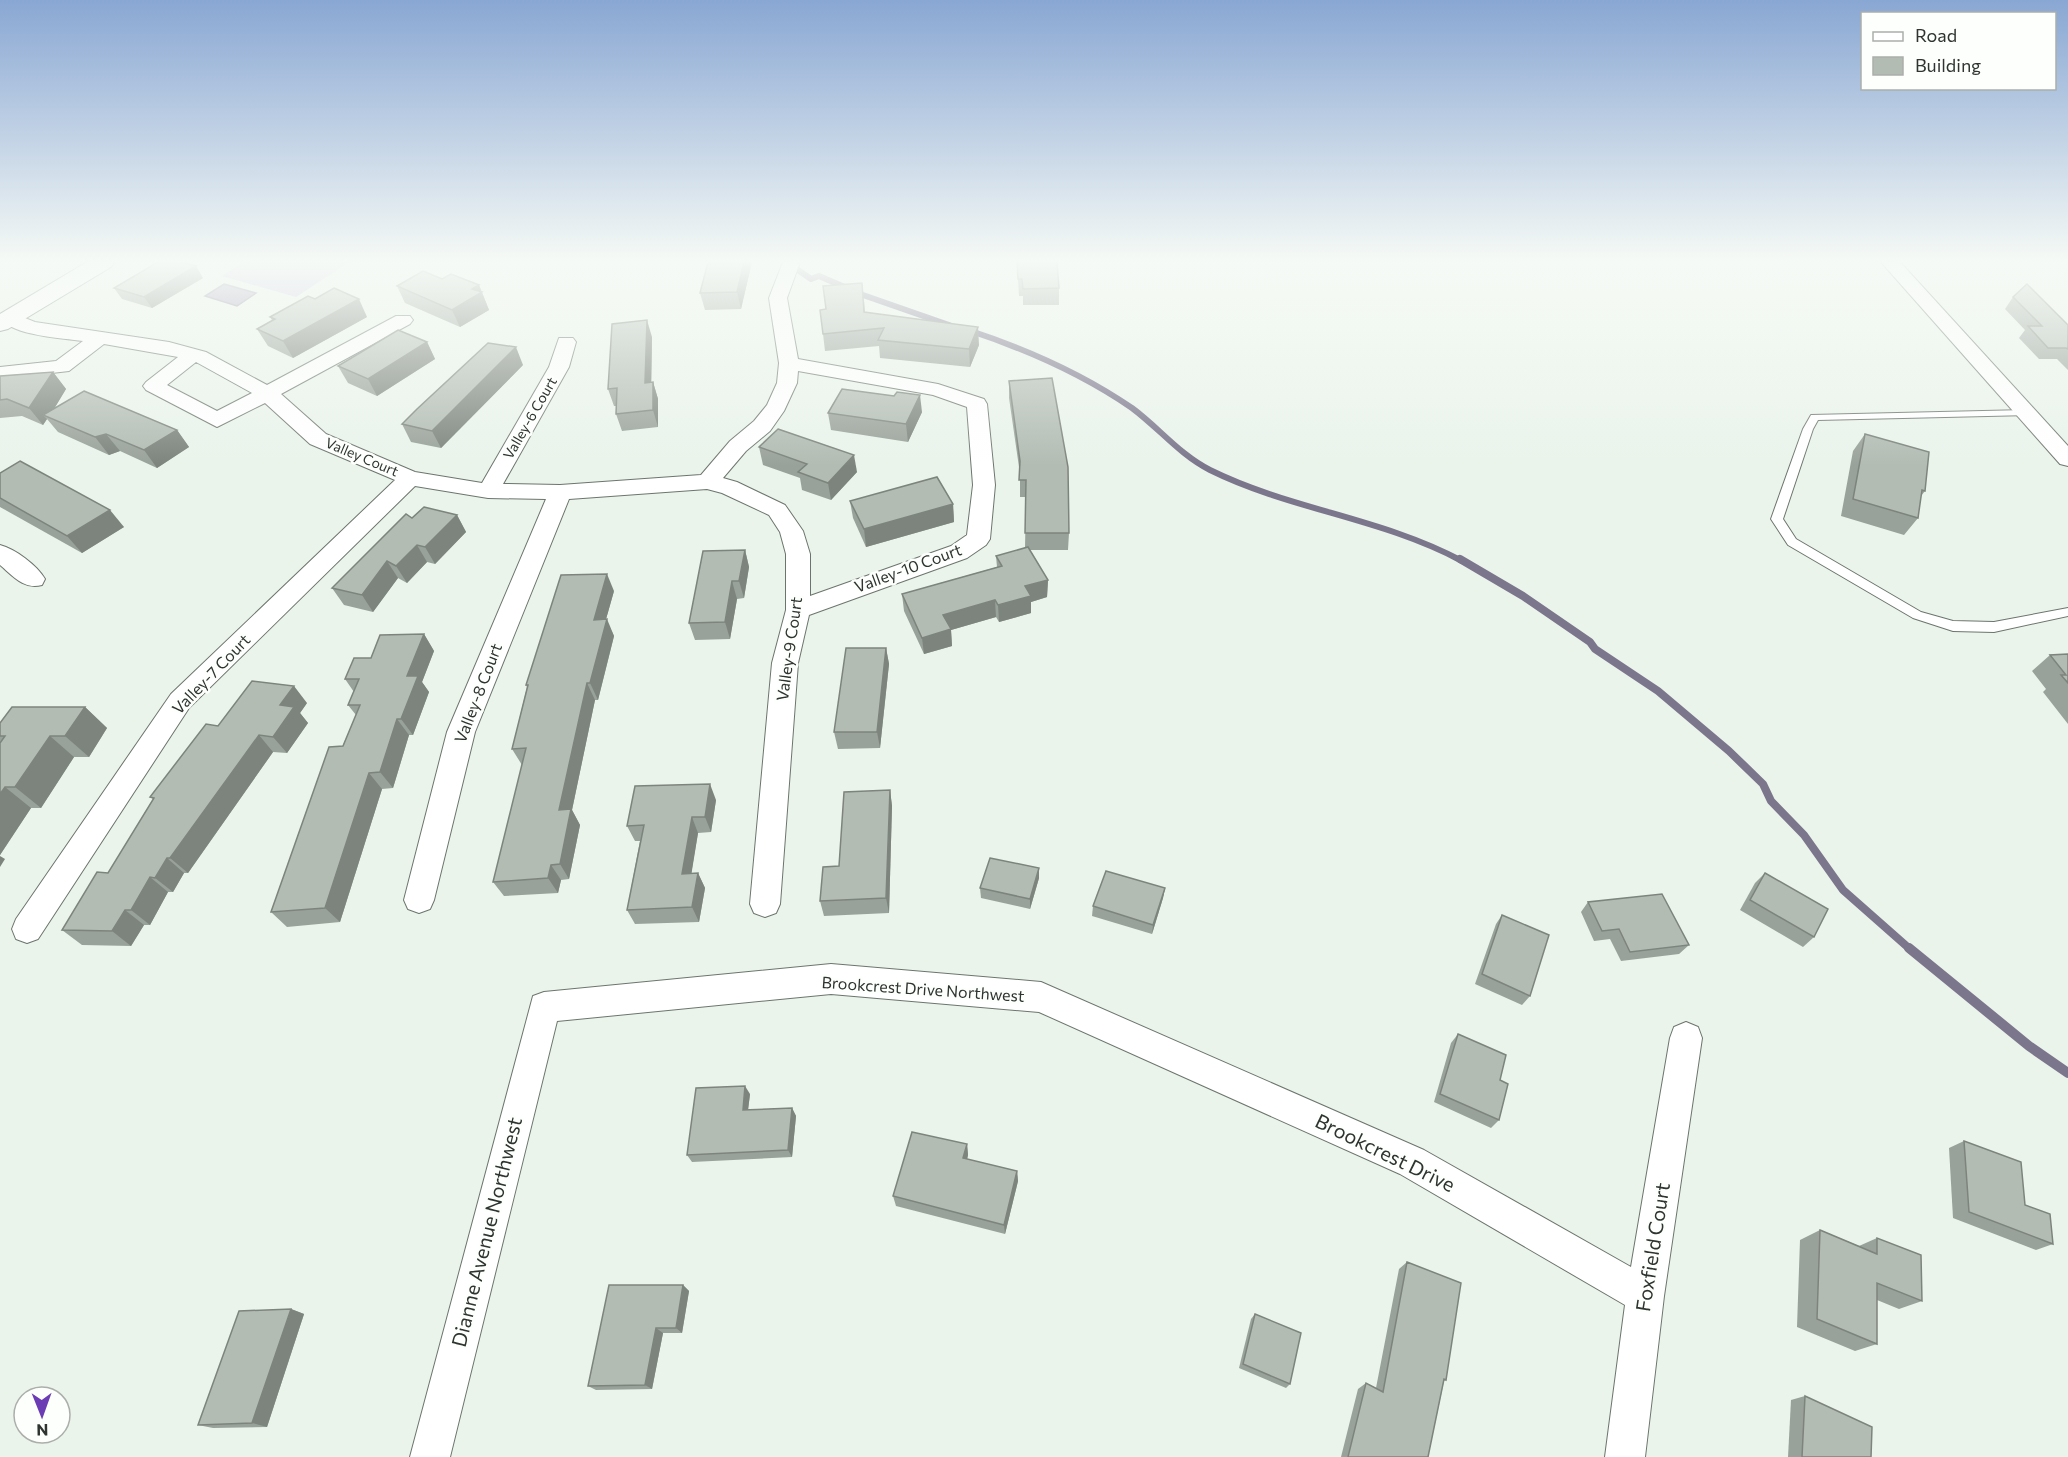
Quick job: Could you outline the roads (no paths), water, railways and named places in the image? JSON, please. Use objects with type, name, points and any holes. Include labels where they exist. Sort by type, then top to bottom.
[{"type":"street","name":"Valley Court","points":[[51,330],[169,348],[193,354],[267,393],[318,439],[410,478],[488,491],[560,492],[707,482]]},
{"type":"street","points":[[193,354],[153,386],[217,420],[384,330]]},
{"type":"street","points":[[707,482],[738,446],[762,426],[777,406],[787,383],[789,363],[783,330]]},
{"type":"street","points":[[1951,330],[2068,459]]},
{"type":"street","points":[[0,373],[63,367],[101,337]]},
{"type":"street","name":"Valley-6 Court","points":[[488,491],[559,367],[566,342]]},
{"type":"street","name":"Valley-10 Court","points":[[789,363],[938,390],[978,404],[984,485],[978,539],[959,552],[798,610]]},
{"type":"street","name":"Valley-7 Court","points":[[27,929],[180,701],[410,478]]},
{"type":"street","name":"Valley-9 Court","points":[[707,482],[729,487],[777,510],[791,531],[798,554],[798,610],[784,663],[765,904]]},
{"type":"street","name":"Valley-8 Court","points":[[419,900],[461,732],[560,492]]},
{"type":"street","points":[[0,554],[33,579]]},
{"type":"street","name":"Brookcrest Drive Northwest","points":[[544,1007],[831,979],[1041,997],[1149,1045]]},
{"type":"street","name":"Dianne Avenue Northwest","points":[[430,1457],[544,1007]]},
{"type":"street","name":"Foxfield Court","points":[[1625,1457],[1644,1296],[1686,1038]]},
{"type":"street","name":"Brookcrest Drive","points":[[1149,1045],[1412,1162],[1644,1296]]},
{"type":"lane","points":[[2026,413],[1815,417],[1808,429],[1777,519],[1792,542],[1917,615],[1953,626],[1994,627],[2068,612]]},
{"type":"waterway","points":[[968,330],[1032,354],[1113,395],[1142,416],[1189,457],[1210,470],[1272,495],[1400,534],[1462,561]]},
{"type":"waterway","points":[[1460,559],[1523,596],[1590,642],[1595,649],[1658,691],[1729,751],[1763,784],[1771,801],[1804,835],[1843,890],[1911,950]]},
{"type":"waterway","points":[[1909,948],[2029,1046],[2068,1073]]}]
